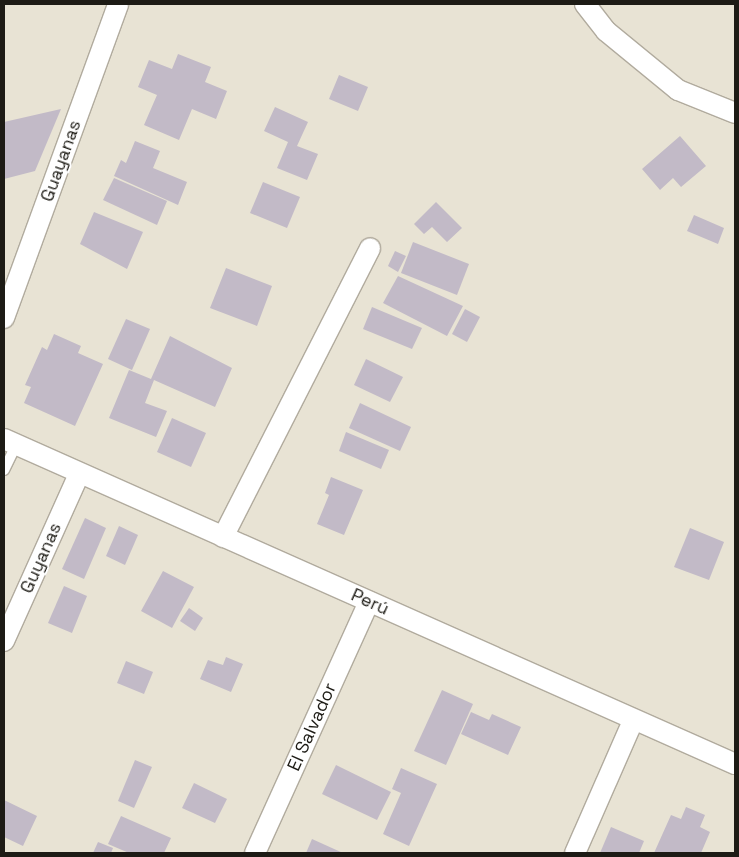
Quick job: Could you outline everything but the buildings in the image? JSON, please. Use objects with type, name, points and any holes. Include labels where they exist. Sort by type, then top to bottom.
[{"type":"street","name":"Guayanas","points":[[4,318],[118,4]]},
{"type":"street","points":[[585,4],[606,31],[678,90],[735,113]]},
{"type":"street","points":[[223,538],[370,248]]},
{"type":"street","name":"Perú","points":[[10,442],[633,721],[735,764]]},
{"type":"street","name":"Guyanas","points":[[4,642],[79,474]]},
{"type":"street","name":"El Salvador","points":[[255,853],[369,602]]},
{"type":"street","points":[[575,853],[633,721]]},
{"type":"lane","points":[[4,470],[10,442]]}]
